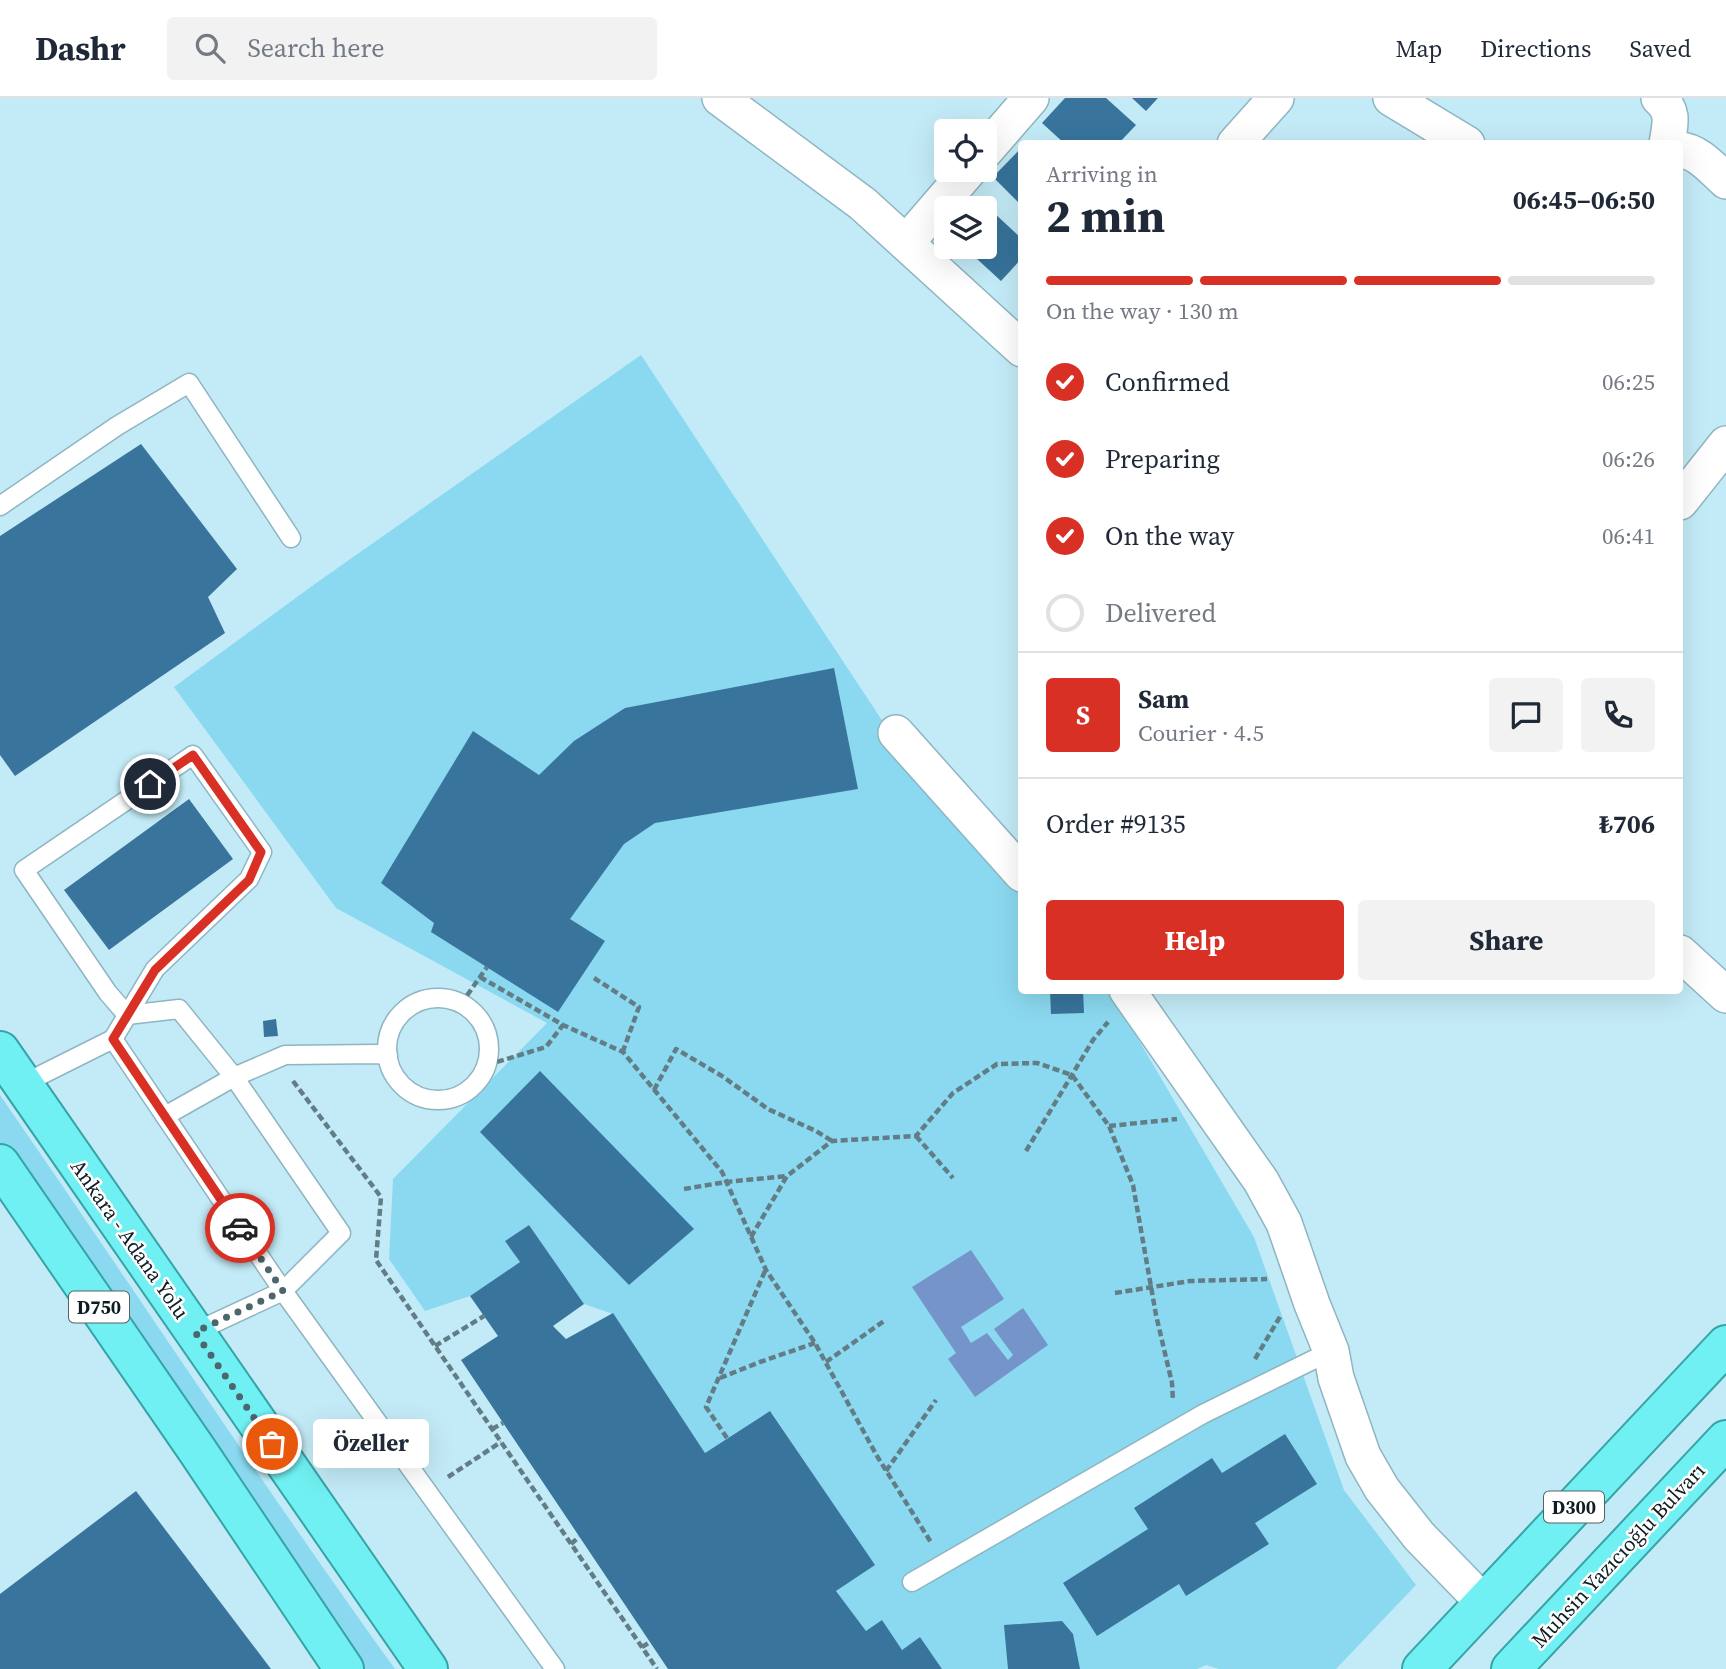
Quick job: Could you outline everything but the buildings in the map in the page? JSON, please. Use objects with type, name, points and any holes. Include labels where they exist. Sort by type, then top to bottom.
[{"type":"highway","name":"Ankara - Adana Yolu","points":[[0,1051],[428,1669]]},
{"type":"highway","name":"D750","points":[[0,1164],[344,1669]]},
{"type":"highway","name":"D300","points":[[1422,1669],[1726,1345]]},
{"type":"highway","name":"Muhsin Yazıcıoğlu Bulvarı","points":[[1511,1669],[1726,1440]]},
{"type":"street","points":[[720,98],[863,204],[1018,345]]},
{"type":"street","points":[[997,137],[1031,98]]},
{"type":"street","points":[[1239,140],[1276,98]]},
{"type":"street","points":[[1391,98],[1460,140]]},
{"type":"street","points":[[1659,98],[1668,106],[1671,121],[1668,140]]},
{"type":"street","points":[[1683,150],[1708,164],[1726,181]]},
{"type":"street","points":[[906,243],[959,182]]},
{"type":"street","points":[[1683,498],[1726,444]]},
{"type":"street","points":[[896,733],[1018,870]]},
{"type":"street","points":[[1683,956],[1726,995]]},
{"type":"street","points":[[1130,994],[1261,1181],[1284,1223],[1331,1351],[1336,1378],[1363,1456],[1382,1489],[1419,1536],[1484,1603]]},
{"type":"lane","points":[[0,506],[117,426],[189,383],[291,538]]},
{"type":"lane","points":[[23,1084],[113,1039],[155,970],[249,880],[261,852],[193,755],[24,870],[108,993],[127,1015]]},
{"type":"lane","points":[[439,998],[461,1004],[480,1019],[488,1033],[490,1049],[487,1065],[480,1079],[469,1090],[454,1098],[422,1098],[408,1091],[389,1065],[389,1033],[397,1019],[408,1007],[423,1000],[439,998]]},
{"type":"lane","points":[[127,1015],[179,1009],[234,1077],[341,1233],[283,1291],[195,1332]]},
{"type":"lane","points":[[113,1039],[283,1291],[555,1669]]},
{"type":"lane","points":[[165,1116],[234,1077],[285,1055],[388,1056]]},
{"type":"lane","points":[[912,1582],[1187,1423],[1331,1351]]},
{"type":"path","points":[[461,1004],[487,967]]},
{"type":"path","points":[[480,977],[563,1025],[623,1052],[722,1172],[766,1270],[815,1343],[886,1471],[944,1563]]},
{"type":"path","points":[[594,978],[639,1007],[623,1052]]},
{"type":"path","points":[[1026,1151],[1093,1040],[1128,994]]},
{"type":"path","points":[[487,1065],[546,1047],[563,1025]]},
{"type":"path","points":[[654,1090],[676,1049],[722,1076],[768,1109],[817,1131],[832,1142]]},
{"type":"path","points":[[274,1060],[308,1098],[381,1197],[376,1260],[657,1669]]},
{"type":"path","points":[[751,1237],[787,1176],[832,1142],[916,1136],[953,1093],[998,1064],[1037,1063],[1072,1075],[1109,1126],[1133,1185],[1172,1383],[1173,1407],[1187,1423]]},
{"type":"path","points":[[1109,1126],[1217,1118]]},
{"type":"path","points":[[916,1136],[953,1178]]},
{"type":"path","points":[[684,1189],[787,1176]]},
{"type":"path","points":[[727,1438],[706,1407],[766,1270]]},
{"type":"path","points":[[1115,1293],[1190,1281],[1303,1278]]},
{"type":"path","points":[[1220,1406],[1250,1367],[1303,1278]]},
{"type":"path","points":[[435,1346],[484,1316]]},
{"type":"path","points":[[826,1362],[884,1321]]},
{"type":"path","points":[[720,1379],[815,1343]]},
{"type":"path","points":[[886,1471],[936,1400]]},
{"type":"path","points":[[492,1429],[503,1423]]},
{"type":"path","points":[[442,1481],[501,1442]]},
{"type":"path","points":[[571,1544],[579,1536]]},
{"type":"path","points":[[642,1647],[650,1642]]},
{"type":"shaded area","points":[[641,355],[922,781],[1018,888],[1018,994],[1112,994],[1254,1237],[1344,1490],[1416,1585],[1336,1669],[1219,1669],[1206,1665],[1197,1669],[942,1669],[920,1637],[902,1650],[866,1631],[836,1591],[874,1565],[771,1412],[705,1453],[613,1314],[584,1304],[529,1225],[505,1241],[520,1262],[470,1296],[425,1311],[389,1259],[393,1179],[547,1023],[336,908],[174,687],[319,581]]},
{"type":"shaded area","points":[[0,1095],[245,1455],[395,1669],[357,1669],[0,1145]]},
{"type":"shaded area","points":[[971,1250],[1004,1299],[961,1327],[971,1343],[987,1333],[1008,1360],[1013,1355],[994,1329],[1023,1308],[1048,1345],[975,1397],[948,1359],[956,1353],[912,1287]]},
{"type":"way so far","points":[[240,1228],[283,1291],[195,1332],[272,1444]]},
{"type":"place","name":"Özeller","points":[[272,1444]]},
{"type":"route","points":[[150,784],[193,755],[261,852],[249,880],[155,970],[113,1039],[240,1228]]}]
